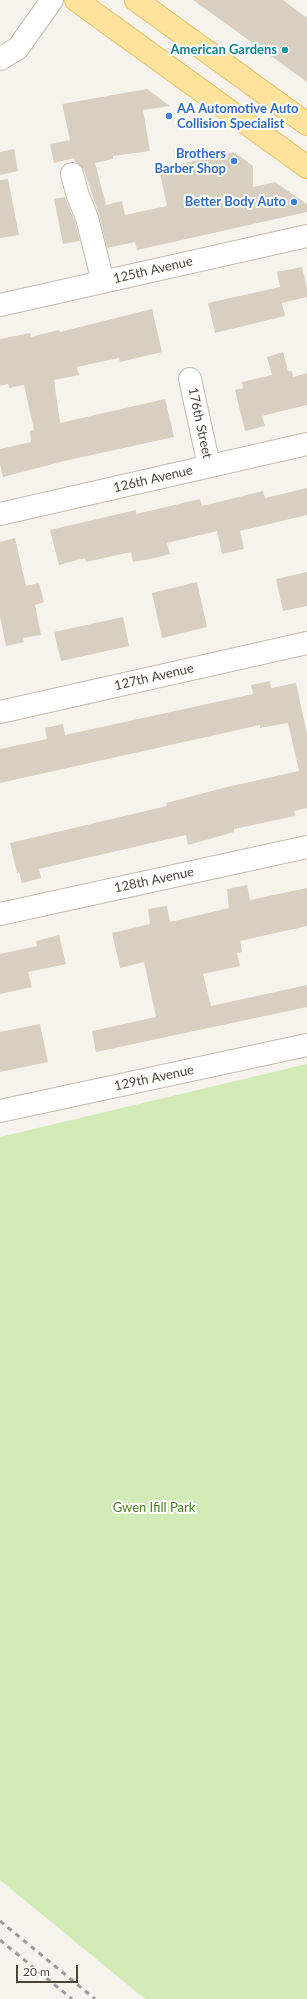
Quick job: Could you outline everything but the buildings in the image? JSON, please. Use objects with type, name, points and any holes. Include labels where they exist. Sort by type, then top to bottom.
[{"type":"main road","points":[[76,0],[307,167]]},
{"type":"main road","points":[[137,0],[307,124]]},
{"type":"street","points":[[0,59],[18,48],[52,0]]},
{"type":"street","points":[[72,174],[78,196],[87,218],[103,282]]},
{"type":"street","name":"125th Avenue","points":[[0,305],[307,236]]},
{"type":"street","name":"176th Street","points":[[190,379],[209,466]]},
{"type":"street","name":"126th Avenue","points":[[0,514],[307,444]]},
{"type":"street","name":"127th Avenue","points":[[0,712],[307,643]]},
{"type":"street","name":"128th Avenue","points":[[0,914],[307,847]]},
{"type":"street","name":"129th Avenue","points":[[0,1111],[307,1045]]},
{"type":"green space","name":"Gwen Ifill Park","points":[[307,1064],[307,1999],[145,1999],[0,1880],[0,1137]]},
{"type":"railway","points":[[0,1921],[95,1999]]},
{"type":"railway","points":[[0,1940],[72,1999]]},
{"type":"place","name":"American Gardens","points":[[285,50]]},
{"type":"place","name":"AA Automotive Auto Collision Specialist","points":[[169,116]]},
{"type":"place","name":"Brothers Barber Shop","points":[[234,161]]},
{"type":"place","name":"Better Body Auto","points":[[294,202]]}]
